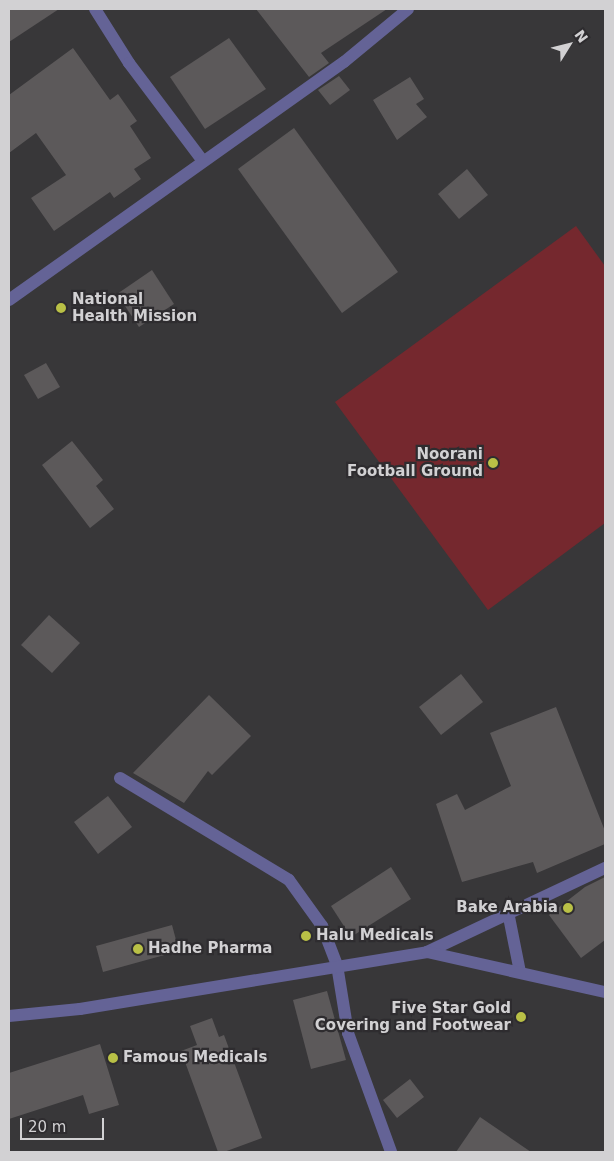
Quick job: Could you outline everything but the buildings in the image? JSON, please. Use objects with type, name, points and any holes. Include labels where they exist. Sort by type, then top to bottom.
[{"type":"street","points":[[95,9],[129,63],[202,160]]},
{"type":"street","points":[[9,300],[202,160],[344,62],[408,9]]},
{"type":"street","points":[[120,778],[289,880],[322,926],[337,966],[348,1033],[391,1152]]},
{"type":"street","points":[[9,1016],[80,1009],[427,952],[508,912],[605,868]]},
{"type":"street","points":[[508,912],[520,972]]},
{"type":"street","points":[[427,952],[605,992]]},
{"type":"shaded area","name":"Noorani Football Ground","points":[[576,226],[605,266],[605,523],[488,610],[335,402]]},
{"type":"place","name":"National Health Mission","points":[[61,308]]},
{"type":"place","name":"Noorani Football Ground","points":[[493,463]]},
{"type":"place","name":"Bake Arabia","points":[[568,908]]},
{"type":"place","name":"Halu Medicals","points":[[306,936]]},
{"type":"place","name":"Hadhe Pharma","points":[[138,949]]},
{"type":"place","name":"Five Star Gold Covering and Footwear","points":[[521,1017]]},
{"type":"place","name":"Famous Medicals","points":[[113,1058]]}]
